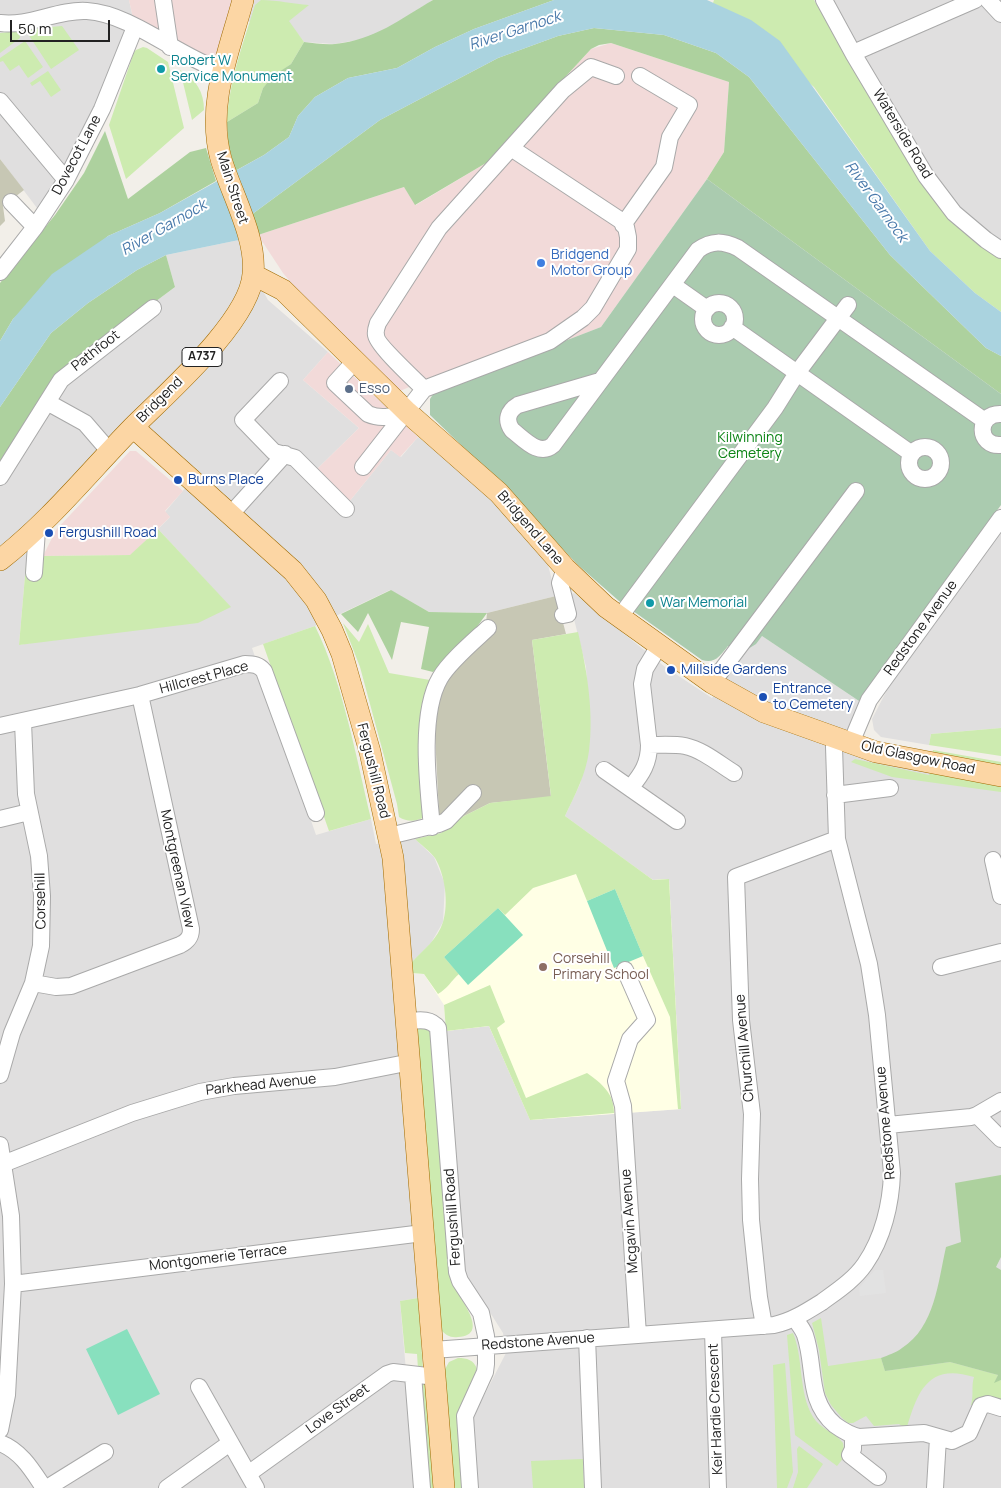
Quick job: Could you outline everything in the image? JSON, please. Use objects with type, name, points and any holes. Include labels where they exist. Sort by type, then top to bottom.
[{"type":"main road","name":"A737","points":[[222,71],[243,0]]},
{"type":"main road","name":"Main Street","points":[[222,71],[216,113],[218,142],[221,159],[249,240],[253,256],[254,275]]},
{"type":"main road","name":"Bridgend Lane","points":[[254,275],[283,290],[407,412],[499,493],[565,568],[619,618],[712,683],[764,712],[843,740]]},
{"type":"main road","name":"Bridgend","points":[[133,427],[195,365],[213,344],[242,307],[248,296],[254,275]]},
{"type":"main road","name":"A737","points":[[0,560],[37,530],[133,427]]},
{"type":"main road","name":"Fergushill Road","points":[[133,427],[294,571],[316,600],[332,630],[351,681],[370,752],[394,858],[444,1488]]},
{"type":"main road","name":"Old Glasgow Road","points":[[843,740],[876,752],[1001,776]]},
{"type":"street","name":"Waterside Road","points":[[824,0],[854,55],[926,176],[954,213],[1001,250]]},
{"type":"street","points":[[854,55],[860,50],[975,0]]},
{"type":"street","points":[[988,0],[1001,14]]},
{"type":"street","points":[[164,4],[170,47]]},
{"type":"street","points":[[135,27],[154,20],[164,4]]},
{"type":"street","points":[[0,23],[20,22],[86,11],[113,16],[196,61],[222,71]]},
{"type":"street","name":"Dovecot Lane","points":[[0,272],[35,227],[66,180],[102,109],[135,27]]},
{"type":"street","points":[[424,389],[385,350],[377,338],[378,323],[439,228],[563,90],[591,67],[616,76]]},
{"type":"street","points":[[624,224],[664,167],[670,137],[689,105],[640,76]]},
{"type":"street","points":[[2,107],[66,180]]},
{"type":"street","points":[[363,467],[424,389],[550,341],[583,318],[593,308],[628,249],[628,237],[624,224],[612,213],[511,148]]},
{"type":"street","points":[[11,202],[35,227]]},
{"type":"street","points":[[600,382],[518,405],[511,409],[509,413],[509,426],[535,448],[540,450],[549,449],[600,382],[698,250],[710,243],[724,242],[738,248],[985,421]]},
{"type":"street","points":[[672,284],[707,309],[715,303],[729,306],[735,315],[732,327],[912,454]]},
{"type":"street","points":[[619,618],[775,408],[848,305]]},
{"type":"street","name":"Pathfoot","points":[[0,478],[61,380],[70,371],[153,308]]},
{"type":"street","points":[[355,361],[335,383],[368,414],[380,418],[407,412]]},
{"type":"street","points":[[280,381],[243,420],[274,452],[295,458],[346,509]]},
{"type":"street","points":[[47,402],[85,423],[110,452]]},
{"type":"street","points":[[1001,414],[993,415],[985,421],[983,426],[984,437],[992,444],[1001,445]]},
{"type":"street","points":[[230,514],[285,454]]},
{"type":"street","points":[[712,683],[856,490]]},
{"type":"street","name":"Redstone Avenue","points":[[433,1350],[587,1338],[713,1331],[784,1323],[830,1296],[852,1279],[865,1264],[878,1242],[885,1221],[892,1173],[877,1015],[869,964],[837,839],[834,747],[843,740],[872,696],[1001,518]]},
{"type":"street","points":[[34,573],[37,530]]},
{"type":"street","points":[[563,615],[568,614],[560,583],[565,568]]},
{"type":"street","points":[[432,826],[427,755],[431,701],[440,678],[465,649],[488,628]]},
{"type":"street","points":[[631,787],[647,765],[649,745],[642,684],[645,669],[659,646]]},
{"type":"street","name":"Hillcrest Place","points":[[0,726],[140,695],[245,664],[253,664],[260,666],[264,671],[316,813]]},
{"type":"street","name":"Montgreenan View","points":[[32,983],[56,987],[70,986],[180,945],[189,939],[191,934],[140,695]]},
{"type":"street","name":"Corsehill","points":[[0,1075],[12,1033],[32,983],[42,946],[42,896],[39,856],[26,794],[23,722]]},
{"type":"street","points":[[649,745],[683,746],[698,750],[734,773]]},
{"type":"street","points":[[604,770],[631,787],[676,821]]},
{"type":"street","points":[[835,795],[890,788]]},
{"type":"street","points":[[389,836],[446,821],[474,793]]},
{"type":"street","points":[[0,819],[29,812]]},
{"type":"street","name":"Churchill Avenue","points":[[764,1326],[758,1297],[751,1220],[752,1114],[741,1020],[736,877],[837,839]]},
{"type":"street","points":[[993,860],[1001,896]]},
{"type":"street","points":[[940,967],[1001,952]]},
{"type":"street","name":"Mcgavin Avenue","points":[[625,970],[647,1020],[630,1039],[616,1081],[623,1106],[638,1335]]},
{"type":"street","name":"Fergushill Road","points":[[408,1021],[429,1020],[438,1028],[457,1272],[460,1281],[481,1313],[485,1325],[485,1372],[465,1416],[470,1488]]},
{"type":"street","name":"Parkhead Avenue","points":[[4,1164],[132,1112],[200,1092],[234,1086],[335,1077],[411,1062]]},
{"type":"street","points":[[888,1125],[971,1118],[1001,1101]]},
{"type":"street","points":[[977,1115],[1001,1139]]},
{"type":"street","points":[[0,1145],[11,1216],[13,1284],[5,1324],[7,1395],[0,1430]]},
{"type":"street","name":"Montgomerie Terrace","points":[[13,1284],[423,1233]]},
{"type":"street","points":[[795,1318],[804,1334],[817,1401],[822,1412],[838,1428],[853,1436],[924,1434],[952,1441],[969,1433],[981,1406],[988,1404],[1001,1408]]},
{"type":"street","name":"Keir Hardie Crescent","points":[[713,1331],[718,1488]]},
{"type":"street","points":[[587,1338],[593,1488]]},
{"type":"street","name":"Love Street","points":[[252,1481],[388,1374],[393,1372],[436,1378]]},
{"type":"street","points":[[413,1375],[422,1488]]},
{"type":"street","points":[[199,1387],[252,1481]]},
{"type":"street","points":[[853,1436],[853,1449],[850,1455],[878,1477]]},
{"type":"street","points":[[935,1488],[938,1438]]},
{"type":"street","points":[[0,1443],[15,1452],[30,1466],[46,1488],[105,1452]]},
{"type":"street","points":[[167,1488],[230,1443]]},
{"type":"shaded area","points":[[0,0],[129,0],[135,27],[43,216],[0,159]]},
{"type":"shaded area","points":[[129,0],[243,0],[222,71],[133,18]]},
{"type":"shaded area","points":[[243,0],[433,0],[390,27],[364,39],[334,44],[304,42],[293,28],[237,20]]},
{"type":"shaded area","points":[[814,0],[1001,0],[1001,258],[985,248],[838,42]]},
{"type":"shaded area","points":[[611,43],[729,82],[724,152],[707,179],[601,327],[435,391],[430,378],[400,391],[303,297],[283,273],[258,235],[404,187],[416,205],[486,163],[591,49]]},
{"type":"shaded area","points":[[0,159],[24,190],[3,206],[5,221],[0,226]]},
{"type":"shaded area","points":[[239,240],[243,256],[268,300],[328,352],[303,380],[359,428],[314,472],[349,502],[391,450],[401,457],[418,437],[490,493],[547,561],[556,596],[487,613],[429,612],[390,590],[315,626],[252,648],[316,835],[371,819],[376,844],[415,839],[434,857],[445,884],[443,922],[431,943],[412,962],[418,1298],[400,1301],[416,1488],[0,1488],[0,568],[27,553],[19,645],[230,607],[158,529],[170,517],[165,512],[192,480],[133,427],[0,549],[0,463],[57,375],[175,287],[166,255]]},
{"type":"shaded area","points":[[328,352],[418,437],[400,457],[391,450],[349,502],[314,472],[359,428],[303,380]]},
{"type":"shaded area","points":[[130,451],[136,451],[183,491],[165,511],[170,517],[131,555],[43,556],[56,530]]},
{"type":"shaded area","points":[[1001,532],[1001,728],[931,734],[929,745],[881,737],[874,730],[872,719],[888,688]]},
{"type":"shaded area","points":[[574,593],[665,667],[712,698],[740,654],[762,636],[859,701],[854,755],[1001,784],[1001,1488],[476,1488],[471,1421],[506,1353],[503,1333],[464,1271],[446,1031],[489,1026],[531,1120],[681,1109],[669,879],[653,880],[565,816],[580,784],[590,737],[586,667],[568,595]]},
{"type":"shaded area","points":[[556,596],[566,634],[532,640],[551,797],[490,803],[460,818],[440,832],[435,735],[439,697],[446,677],[484,642],[487,613]]},
{"type":"shaded area","name":"Corsehill Primary School","points":[[621,858],[653,880],[669,879],[681,1109],[530,1120],[489,1026],[446,1031],[444,1005],[424,974],[412,973],[485,891]]},
{"type":"shaded area","points":[[875,1270],[883,1270],[886,1293],[860,1296],[859,1288]]},
{"type":"green space","points":[[261,0],[309,5],[289,21],[304,42],[291,64],[273,77],[263,88],[258,103],[227,122],[228,107],[237,63],[255,5]]},
{"type":"green space","points":[[433,0],[554,0],[474,29],[435,47],[397,68],[348,78],[315,97],[298,116],[289,137],[264,155],[235,171],[228,143],[227,122],[258,103],[263,88],[273,76],[291,64],[304,42],[335,44],[363,38],[387,28]]},
{"type":"green space","points":[[714,0],[814,0],[912,166],[1001,258],[1001,312],[975,293],[930,251],[814,87],[713,3]]},
{"type":"green space","points":[[62,26],[79,50],[51,69],[28,34],[27,29]]},
{"type":"green space","points":[[594,28],[664,35],[716,53],[749,77],[890,255],[986,348],[1001,356],[1001,394],[707,179],[724,152],[729,82],[611,43],[599,45],[591,49],[486,163],[415,205],[404,187],[258,235],[251,215],[380,120],[498,58],[558,36]]},
{"type":"green space","points":[[19,31],[20,38],[0,53],[0,33]]},
{"type":"green space","points":[[25,41],[43,67],[28,78],[19,65],[10,71],[3,61],[0,62],[0,58]]},
{"type":"green space","points":[[143,47],[168,62],[184,128],[126,179],[109,125],[134,52]]},
{"type":"green space","points":[[180,70],[195,82],[201,92],[204,103],[204,110],[192,120]]},
{"type":"green space","points":[[48,71],[61,90],[51,97],[40,81],[32,86],[30,83]]},
{"type":"green space","points":[[105,131],[128,199],[190,152],[206,148],[216,181],[160,213],[108,236],[13,319],[0,341],[0,283],[55,215],[84,173]]},
{"type":"green space","name":"Kilwinning Cemetery","points":[[707,179],[1001,394],[1001,505],[859,701],[762,636],[756,644],[740,654],[728,646],[714,660],[702,660],[619,601],[578,565],[487,470],[430,415],[430,399],[435,391],[601,327]]},
{"type":"green space","points":[[166,255],[175,287],[57,375],[0,463],[0,407],[51,333],[88,303],[137,270]]},
{"type":"green space","points":[[158,529],[231,607],[198,623],[19,645],[27,553],[43,556],[130,555]]},
{"type":"green space","points":[[391,590],[429,612],[487,613],[466,642],[433,672],[421,669],[429,627],[401,622],[392,660],[368,613],[358,632],[341,614]]},
{"type":"green space","points":[[343,623],[359,642],[368,624],[389,673],[430,680],[424,817],[421,819],[408,821],[399,817],[360,667]]},
{"type":"green space","points":[[315,626],[325,648],[341,696],[371,819],[329,831],[263,644]]},
{"type":"green space","points":[[578,632],[589,691],[591,721],[589,751],[580,784],[565,816],[653,880],[669,879],[681,1109],[678,1109],[670,1017],[615,889],[587,901],[576,874],[533,888],[505,915],[498,908],[444,957],[459,974],[441,992],[438,994],[424,974],[412,973],[412,962],[438,934],[443,922],[446,906],[444,881],[435,858],[415,839],[441,833],[460,818],[490,803],[551,796],[532,640]]},
{"type":"green space","points":[[1001,728],[1001,756],[929,745],[931,734]]},
{"type":"green space","points":[[933,750],[1001,762],[1001,768],[932,754]]},
{"type":"green space","points":[[855,759],[929,775],[932,770],[1001,784],[1001,792],[892,777],[851,762]]},
{"type":"green space","points":[[615,889],[643,956],[614,968],[587,901]]},
{"type":"green space","points":[[498,908],[523,935],[468,985],[444,957]]},
{"type":"green space","points":[[490,985],[505,1022],[497,1028],[526,1098],[587,1073],[602,1085],[609,1094],[614,1113],[530,1120],[489,1026],[446,1031],[444,1005]]},
{"type":"green space","points":[[426,1027],[431,1032],[450,1277],[472,1321],[472,1329],[468,1335],[458,1337],[448,1336],[441,1330],[417,1030]]},
{"type":"green space","points":[[1001,1175],[1001,1257],[996,1267],[1001,1270],[1001,1380],[994,1383],[998,1375],[950,1362],[885,1371],[881,1358],[897,1351],[913,1339],[922,1328],[928,1316],[937,1289],[946,1247],[961,1242],[955,1183]]},
{"type":"green space","points":[[418,1298],[423,1370],[418,1369],[417,1354],[405,1353],[400,1301]]},
{"type":"green space","points":[[821,1318],[828,1366],[881,1358],[885,1371],[950,1362],[998,1375],[995,1382],[1001,1380],[1001,1402],[984,1397],[978,1399],[976,1406],[971,1405],[974,1377],[947,1374],[936,1377],[928,1382],[921,1391],[907,1427],[899,1424],[874,1426],[866,1416],[853,1423],[848,1423],[831,1405],[825,1393],[819,1350],[812,1323]]},
{"type":"green space","points":[[127,1329],[160,1394],[118,1415],[86,1349]]},
{"type":"green space","points":[[793,1333],[799,1354],[808,1407],[816,1421],[843,1443],[845,1456],[837,1466],[795,1435],[787,1335]]},
{"type":"green space","points":[[458,1358],[470,1360],[477,1369],[458,1413],[464,1488],[451,1488],[444,1371],[449,1362]]},
{"type":"green space","points":[[785,1363],[793,1472],[787,1488],[777,1488],[773,1365]]},
{"type":"green space","points":[[426,1382],[437,1488],[427,1488],[421,1384]]},
{"type":"green space","points":[[799,1446],[823,1464],[807,1488],[793,1488],[798,1472],[797,1449]]},
{"type":"green space","points":[[583,1459],[584,1488],[533,1488],[531,1461]]},
{"type":"water","name":"River Garnock","points":[[554,0],[707,0],[751,20],[780,41],[930,251],[975,293],[1001,312],[1001,356],[986,348],[890,255],[749,77],[716,53],[664,35],[594,28],[558,36],[498,58],[380,120],[251,215],[239,240],[166,255],[137,270],[88,303],[51,333],[0,407],[0,341],[13,319],[52,274],[108,236],[160,213],[264,155],[289,137],[298,116],[315,97],[348,78],[397,68],[435,47],[474,29]]},
{"type":"place","name":"Robert W Service Monument","points":[[161,69]]},
{"type":"place","name":"Bridgend Motor Group","points":[[541,263]]},
{"type":"place","name":"Esso","points":[[349,389]]},
{"type":"place","name":"Burns Place","points":[[178,480]]},
{"type":"place","name":"Fergushill Road","points":[[49,533]]},
{"type":"place","name":"War Memorial","points":[[650,603]]},
{"type":"place","name":"Millside Gardens","points":[[671,670]]},
{"type":"place","name":"Entrance to Cemetery","points":[[763,697]]},
{"type":"place","name":"Corsehill Primary School","points":[[543,967]]}]
